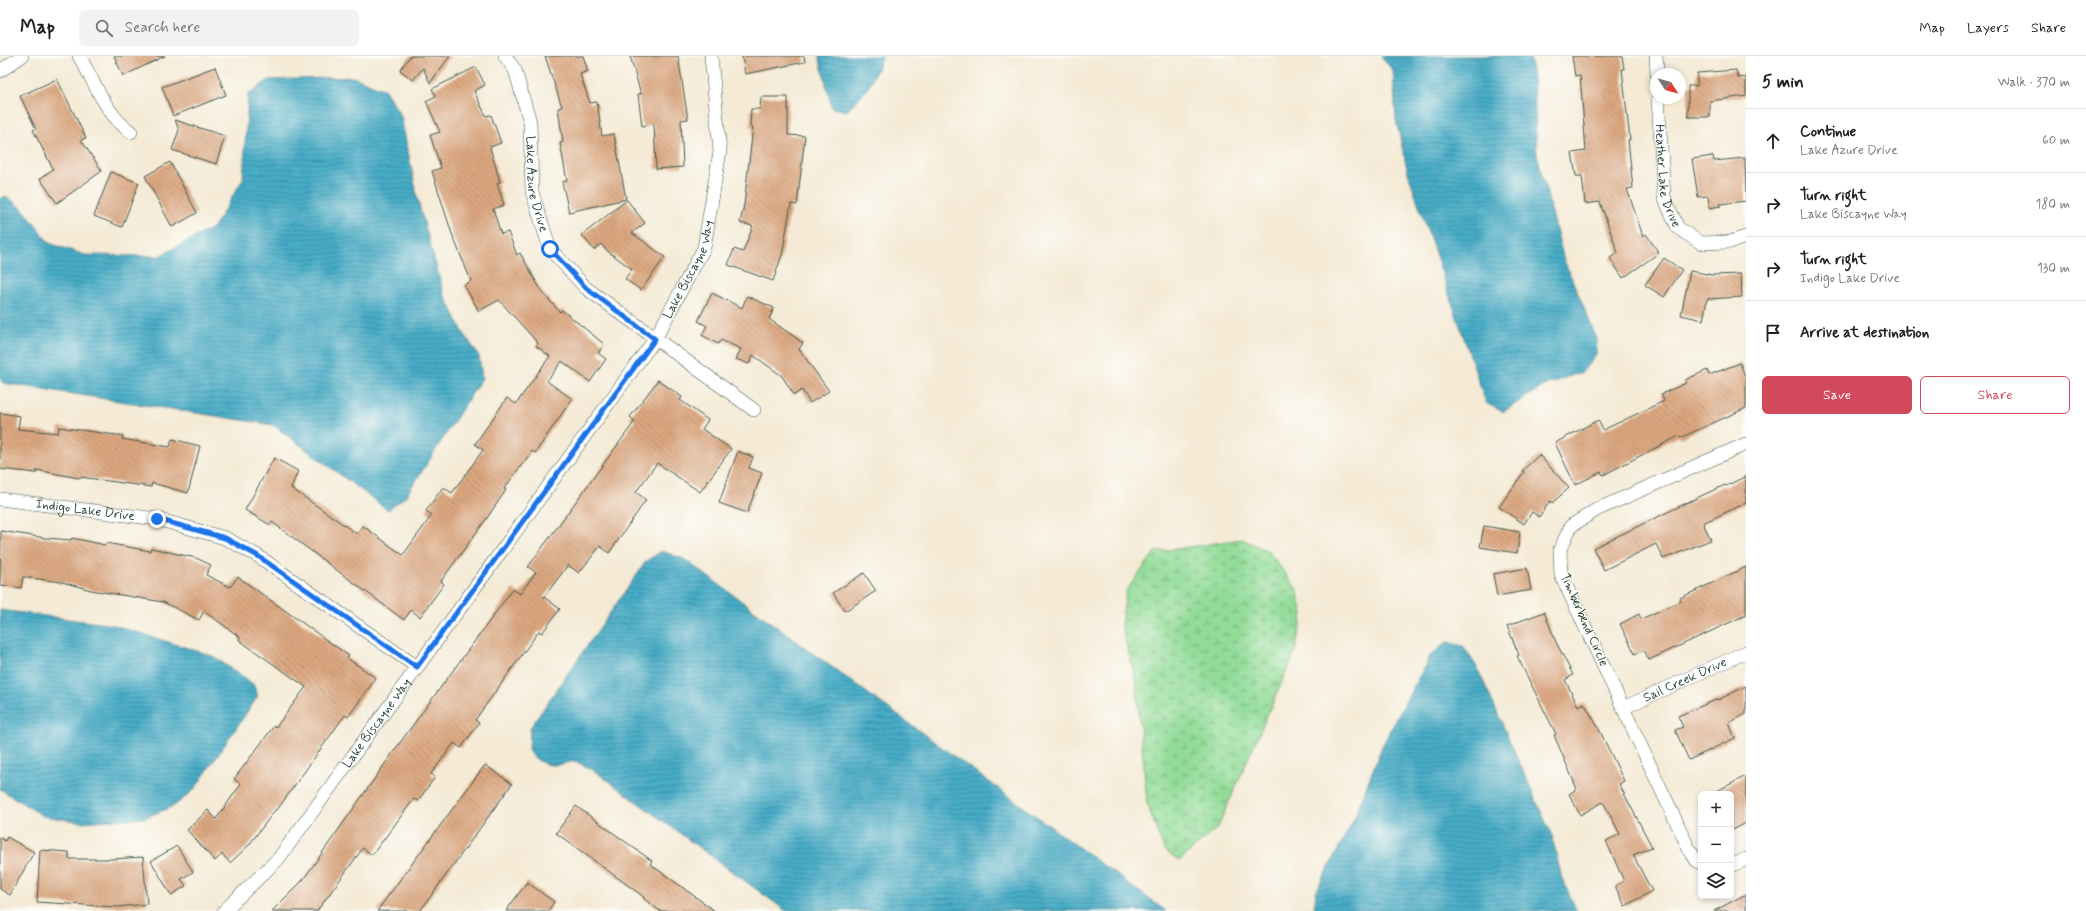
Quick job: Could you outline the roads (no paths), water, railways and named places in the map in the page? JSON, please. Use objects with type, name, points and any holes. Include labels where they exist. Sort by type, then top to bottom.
[{"type":"street","points":[[0,71],[22,56]]},
{"type":"street","points":[[79,56],[111,113],[122,126],[131,132]]},
{"type":"street","name":"Lake Azure Drive","points":[[505,56],[515,70],[530,122],[532,192],[550,249],[586,288],[754,410]]},
{"type":"street","name":"Lake Biscayne Way","points":[[224,911],[279,858],[655,339],[704,248],[720,151],[711,56]]},
{"type":"street","points":[[1656,56],[1657,68]]},
{"type":"street","name":"Heather Lake Drive","points":[[1658,104],[1664,197],[1678,228],[1701,243],[1730,242],[1746,237]]},
{"type":"street","name":"Timberbend Circle","points":[[1698,862],[1689,849],[1561,575],[1560,550],[1571,526],[1596,510],[1746,444]]},
{"type":"street","name":"Indigo Lake Drive","points":[[0,499],[157,519],[225,538],[258,556],[417,667]]},
{"type":"street","name":"Sail Creek Drive","points":[[1623,708],[1746,652]]},
{"type":"street","points":[[1734,865],[1746,859]]},
{"type":"water","points":[[819,56],[883,56],[868,88],[847,111],[832,108]]},
{"type":"water","points":[[1381,56],[1530,56],[1533,77],[1537,154],[1564,260],[1597,339],[1596,355],[1582,372],[1545,385],[1503,412],[1486,403],[1408,173],[1396,120],[1393,71]]},
{"type":"water","points":[[353,77],[385,90],[401,116],[418,201],[444,294],[463,332],[479,356],[482,378],[406,496],[388,510],[273,425],[3,383],[0,379],[0,199],[6,196],[24,210],[49,243],[85,255],[159,256],[214,227],[243,179],[248,94],[269,80]]},
{"type":"water","points":[[662,551],[684,559],[1166,911],[786,911],[593,770],[575,761],[550,765],[545,764],[534,757],[529,752],[530,728],[646,561]]},
{"type":"water","points":[[0,610],[114,625],[213,656],[253,684],[258,696],[194,790],[174,806],[144,818],[81,822],[43,816],[0,789]]},
{"type":"water","points":[[1447,642],[1463,646],[1477,667],[1552,836],[1562,879],[1577,911],[1314,911],[1316,891],[1353,821],[1382,746],[1430,656]]}]
